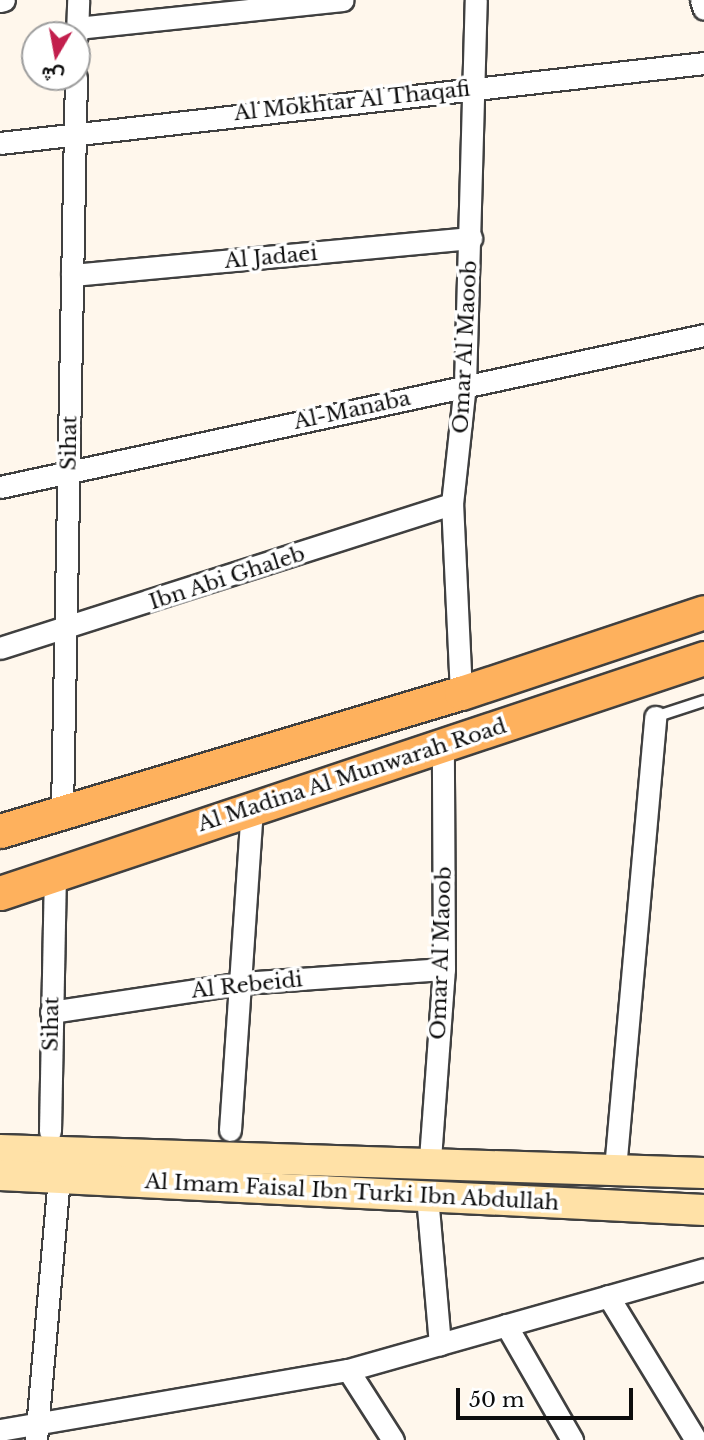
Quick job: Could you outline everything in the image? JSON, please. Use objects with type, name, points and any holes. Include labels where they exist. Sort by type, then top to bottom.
[{"type":"main road","name":"Al Madina Al Munwarah Road","points":[[0,831],[62,810],[461,693],[704,612]]},
{"type":"main road","name":"Al Madina Al Munwarah Road","points":[[0,893],[704,658]]},
{"type":"main road","name":"Al Imam Faisal Ibn Turki Ibn Abdullah","points":[[0,1150],[430,1159],[704,1173]]},
{"type":"main road","name":"Al Imam Faisal Ibn Turki Ibn Abdullah","points":[[0,1175],[704,1210]]},
{"type":"street","points":[[77,21],[78,0]]},
{"type":"street","points":[[91,30],[343,0]]},
{"type":"street","name":"Omar Al Maoob","points":[[461,693],[452,504],[465,385],[476,0]]},
{"type":"street","points":[[701,0],[704,9]]},
{"type":"street","name":"Al Mokhtar Al Thaqafi","points":[[0,143],[74,131],[704,63]]},
{"type":"street","name":"Sihat","points":[[62,810],[75,91]]},
{"type":"street","name":"Al Jadaei","points":[[72,275],[471,238]]},
{"type":"street","name":"Al-Manaba","points":[[0,487],[704,335]]},
{"type":"street","name":"Ibn Abi Ghaleb","points":[[0,648],[65,631],[452,504]]},
{"type":"street","points":[[615,1169],[655,717]]},
{"type":"street","name":"Omar Al Maoob","points":[[430,1159],[444,969],[443,746]]},
{"type":"street","points":[[230,1130],[252,808]]},
{"type":"street","name":"Sihat","points":[[50,1130],[55,875]]},
{"type":"street","name":"Al Rebeidi","points":[[51,1012],[242,983],[444,969]]},
{"type":"street","points":[[37,1432],[59,1176]]},
{"type":"street","points":[[427,1196],[440,1344]]},
{"type":"street","points":[[0,1430],[37,1432],[348,1370],[704,1269]]},
{"type":"street","points":[[608,1296],[696,1440]]},
{"type":"street","points":[[506,1325],[572,1440]]},
{"type":"street","points":[[348,1370],[393,1440]]},
{"type":"lane","points":[[655,717],[704,701]]}]
